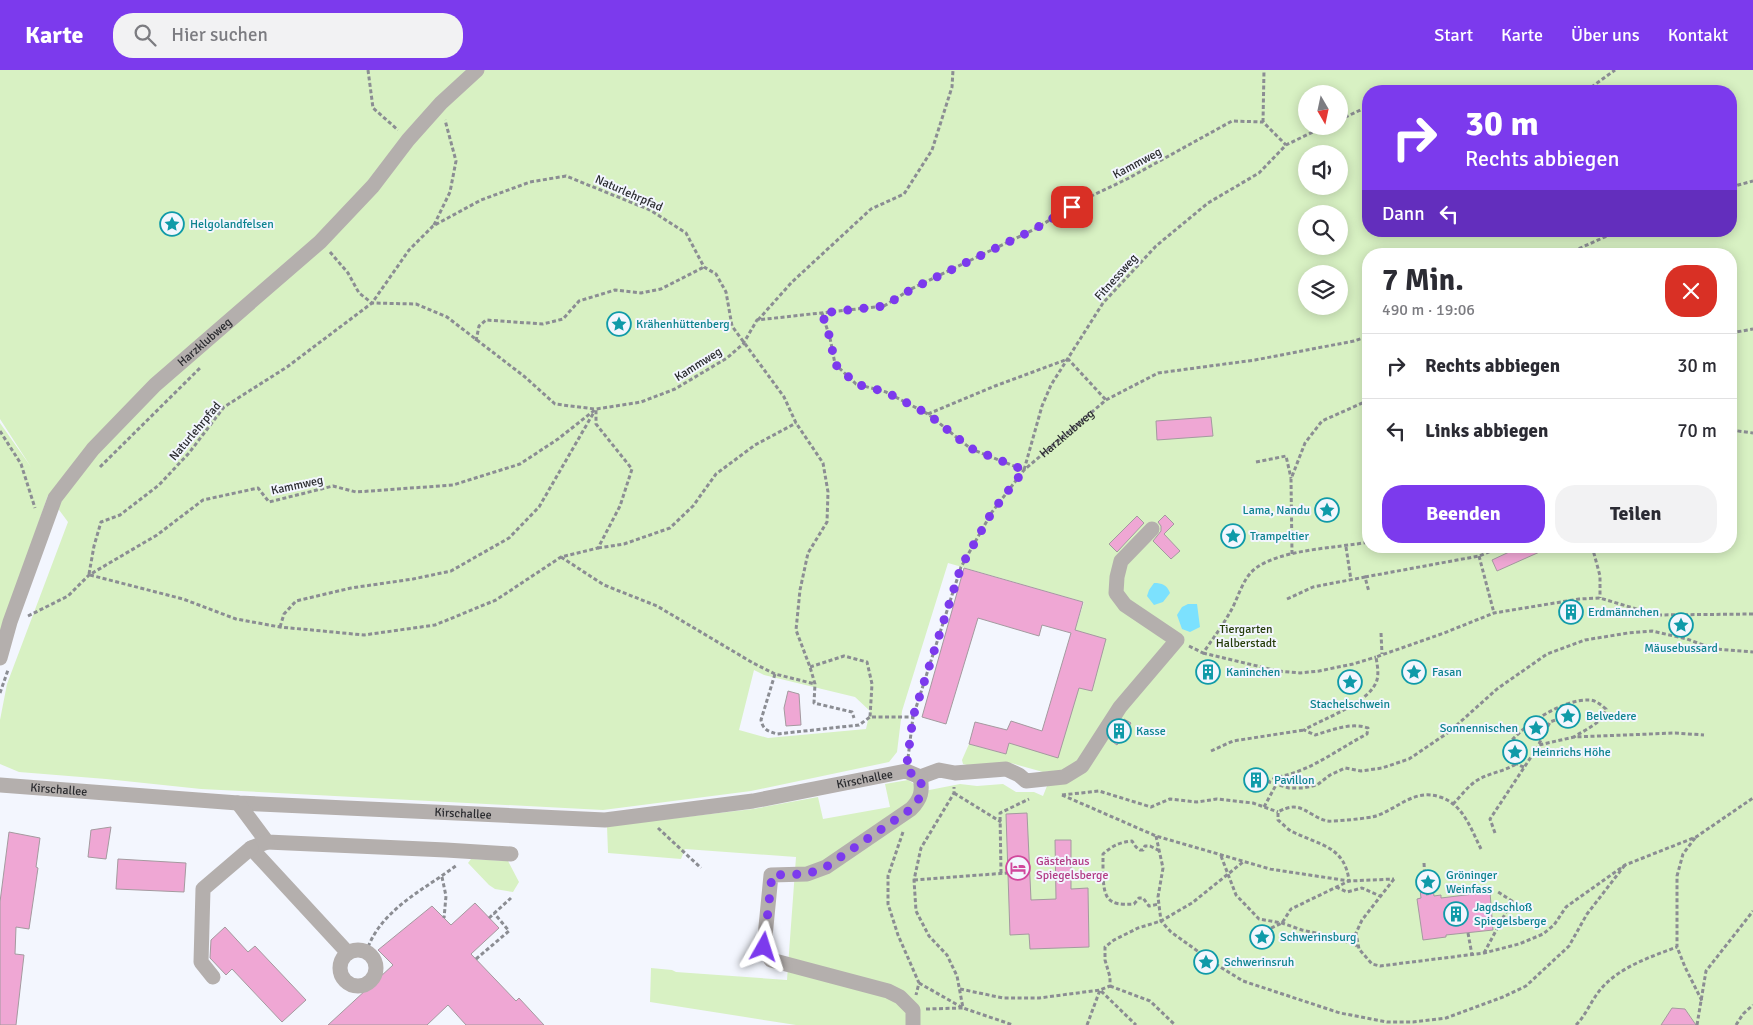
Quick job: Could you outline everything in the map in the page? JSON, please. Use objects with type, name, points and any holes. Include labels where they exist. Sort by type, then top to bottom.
[{"type":"street","name":"Harzklubweg","points":[[0,658],[10,622],[54,498],[94,449],[156,385],[320,242],[372,186],[408,140],[441,103],[477,70]]},
{"type":"street","points":[[1152,529],[1121,561],[1116,577],[1116,593],[1125,605],[1177,640]]},
{"type":"street","name":"Kirschallee","points":[[0,784],[238,803],[605,820],[753,801],[939,770],[955,773],[1006,769],[1019,774],[1026,781],[1064,777],[1082,766],[1120,707],[1177,640]]},
{"type":"street","points":[[913,774],[922,794],[911,809],[826,867],[807,874],[772,875],[764,947],[771,960],[888,991],[900,997],[913,1017]]},
{"type":"street","points":[[238,803],[267,842]]},
{"type":"street","points":[[213,977],[201,962],[203,889],[251,848],[267,842],[511,854]]},
{"type":"street","points":[[251,848],[348,953]]},
{"type":"street","points":[[357,951],[366,953],[374,962],[375,978],[361,986],[349,984],[341,975],[340,963],[348,953],[357,951]]},
{"type":"path","points":[[368,70],[373,108],[408,140]]},
{"type":"path","points":[[757,320],[798,276],[871,209],[904,194],[932,150],[952,87],[953,70]]},
{"type":"path","points":[[1264,70],[1263,122],[1286,144],[1306,135]]},
{"type":"path","points":[[1594,85],[1615,70]]},
{"type":"path","points":[[1348,116],[1362,109]]},
{"type":"path","points":[[433,226],[450,192],[456,161],[445,118],[438,126]]},
{"type":"path","name":"Kammweg","points":[[89,575],[157,535],[203,500],[258,488],[269,502],[332,486],[356,492],[454,486],[520,464],[596,409],[640,402],[675,389],[727,358],[743,344],[757,320],[884,306],[912,289],[1033,230],[1084,199],[1127,179],[1232,121],[1263,122]]},
{"type":"path","name":"Fitnessweg","points":[[1024,470],[1042,406],[1052,385],[1103,303],[1156,246],[1208,203],[1258,173],[1286,144]]},
{"type":"path","name":"Naturlehrpfad","points":[[89,575],[94,546],[101,522],[120,515],[158,484],[189,453],[224,407],[287,367],[372,303],[409,250],[433,226],[489,197],[530,182],[566,176],[650,210],[686,232],[704,267],[716,274],[726,292],[732,326],[743,344],[784,397],[796,423],[823,463],[828,492],[827,522],[808,553],[800,590],[796,630],[810,666]]},
{"type":"path","points":[[1737,185],[1753,181]]},
{"type":"path","points":[[1580,248],[1605,237]]},
{"type":"path","points":[[320,242],[334,255],[348,273],[359,293],[372,303],[416,304],[447,317],[525,377],[555,404],[596,409]]},
{"type":"path","points":[[476,341],[479,326],[486,320],[543,324],[563,319],[579,301],[615,290],[641,293],[661,289],[704,267]]},
{"type":"path","points":[[822,313],[830,338],[835,364],[856,384],[886,392],[928,414],[970,448],[1024,470]]},
{"type":"path","points":[[1737,332],[1753,329]]},
{"type":"path","name":"Harzklubweg","points":[[913,774],[913,717],[961,567],[992,512],[1024,470],[1106,400],[1158,373],[1255,360],[1362,338]]},
{"type":"path","points":[[928,414],[995,386],[1068,359],[1106,400]]},
{"type":"path","points":[[96,471],[201,367]]},
{"type":"path","points":[[1291,479],[1305,443],[1322,420],[1362,403]]},
{"type":"path","points":[[596,409],[596,424],[632,469],[620,506],[598,548]]},
{"type":"path","points":[[280,627],[284,614],[296,601],[351,588],[413,579],[451,571],[509,538],[538,507],[596,409]]},
{"type":"path","points":[[31,607],[28,616],[68,596],[89,575],[183,599],[236,620],[280,627],[364,635],[435,625],[496,600],[561,557],[624,544],[670,528],[693,506],[716,474],[755,445],[796,423]]},
{"type":"path","points":[[1737,431],[1753,433]]},
{"type":"path","points":[[0,432],[21,464],[42,530]]},
{"type":"path","points":[[1256,462],[1286,456],[1291,479],[1292,554]]},
{"type":"path","points":[[1203,653],[1229,615],[1247,578],[1256,568],[1275,559],[1292,554],[1362,544]]},
{"type":"path","points":[[1346,547],[1351,580]]},
{"type":"path","points":[[1287,599],[1313,587],[1479,556],[1486,553]]},
{"type":"path","points":[[1594,553],[1600,576],[1600,598]]},
{"type":"path","points":[[1479,556],[1494,612]]},
{"type":"path","points":[[561,557],[604,584],[658,606],[753,663],[775,674],[815,684]]},
{"type":"path","points":[[1365,577],[1369,592]]},
{"type":"path","points":[[1177,640],[1203,653],[1278,671],[1300,673],[1353,664],[1376,657],[1444,634],[1494,612],[1579,599],[1600,598],[1656,615],[1753,614]]},
{"type":"path","points":[[1304,730],[1315,735],[1333,729],[1359,725],[1368,728],[1367,734],[1319,761],[1291,774],[1273,778],[1269,782],[1290,788],[1317,785],[1330,775],[1345,768],[1361,771],[1382,768],[1408,759],[1449,732],[1497,689],[1547,654],[1585,640],[1628,632],[1652,631],[1686,639],[1714,649],[1753,652]]},
{"type":"path","points":[[1381,633],[1382,654]]},
{"type":"path","points":[[854,718],[852,712],[814,703],[815,684],[810,666],[844,656],[867,662],[872,684],[870,718]]},
{"type":"path","points":[[1212,751],[1233,741],[1304,730],[1364,698],[1376,682],[1378,669],[1376,657]]},
{"type":"path","points":[[775,674],[761,720],[762,727],[777,734],[859,724],[870,718],[913,717]]},
{"type":"path","points":[[1524,767],[1510,759],[1505,749],[1519,733],[1562,704],[1589,700],[1595,701],[1606,709],[1604,716],[1598,722],[1574,737]]},
{"type":"path","points":[[1495,833],[1490,820],[1496,808],[1538,745],[1550,722],[1561,718]]},
{"type":"path","points":[[1538,745],[1574,737],[1666,733],[1704,735]]},
{"type":"path","points":[[1453,804],[1476,782],[1492,773],[1504,771],[1516,764]]},
{"type":"path","points":[[955,773],[954,793],[921,848],[914,880],[916,910],[929,936],[947,955],[957,976],[963,1008]]},
{"type":"path","points":[[1264,807],[1276,785]]},
{"type":"path","points":[[1278,812],[1253,803],[1217,799],[1197,802],[1170,800],[1151,807],[1099,791],[1062,795],[1156,836],[1270,869],[1349,881],[1394,879],[1362,920],[1356,933],[1357,946]]},
{"type":"path","points":[[954,793],[1001,822]]},
{"type":"path","points":[[1278,812],[1287,806],[1297,807],[1328,821],[1376,816],[1398,804],[1426,794],[1441,797],[1453,804],[1465,817],[1481,849]]},
{"type":"path","points":[[1221,855],[1236,895],[1260,919],[1334,937],[1357,946],[1372,964],[1380,966],[1484,953],[1519,944],[1543,934],[1554,925],[1566,907],[1625,865],[1696,837],[1753,798]]},
{"type":"path","points":[[1001,873],[1000,813],[1029,799]]},
{"type":"path","points":[[911,809],[888,876],[888,904],[898,935],[919,983],[913,1017],[963,1008]]},
{"type":"path","points":[[1278,812],[1278,820],[1292,832],[1322,843],[1340,857],[1347,867],[1349,881]]},
{"type":"path","points":[[643,814],[701,868]]},
{"type":"path","points":[[1156,836],[1163,868],[1158,897],[1161,921],[1171,932],[1243,981],[1340,1013],[1387,1022],[1413,1022],[1446,1018],[1503,997],[1526,986],[1569,946],[1587,914],[1625,865]]},
{"type":"path","points":[[1696,837],[1683,854],[1678,876],[1677,946],[1684,967],[1702,1000]]},
{"type":"path","points":[[1159,904],[1149,906],[1143,898],[1139,898],[1134,904],[1118,904],[1111,901],[1103,892],[1103,854],[1111,847],[1122,842],[1132,841],[1140,850],[1143,850],[1145,846],[1150,846],[1160,852]]},
{"type":"path","points":[[1110,986],[1110,977],[1104,960],[1105,947],[1114,940],[1138,928],[1161,921],[1192,903],[1243,862]]},
{"type":"path","points":[[366,953],[369,943],[383,922],[410,896],[460,863]]},
{"type":"path","points":[[1424,863],[1428,897]]},
{"type":"path","points":[[914,880],[1007,873]]},
{"type":"path","points":[[1083,875],[1103,875]]},
{"type":"path","points":[[442,876],[446,896],[444,918]]},
{"type":"path","points":[[1267,930],[1271,935],[1268,943],[1262,945],[1255,942],[1253,935],[1258,928],[1267,930],[1282,923],[1292,909],[1349,881]]},
{"type":"path","points":[[1336,887],[1347,892],[1362,888],[1380,896]]},
{"type":"path","points":[[1484,953],[1512,901],[1498,892]]},
{"type":"path","points":[[488,918],[511,898]]},
{"type":"path","points":[[1697,1025],[1706,971],[1753,911]]},
{"type":"path","points":[[476,959],[509,931],[494,913]]},
{"type":"path","points":[[1468,933],[1472,955]]},
{"type":"path","points":[[1576,1025],[1600,990],[1614,977],[1637,962],[1677,946]]},
{"type":"path","points":[[919,983],[963,1008],[1013,1025]]},
{"type":"path","points":[[960,989],[1003,998],[1038,998],[1100,990],[1110,986],[1150,1001],[1175,1025]]},
{"type":"path","points":[[1087,1025],[1100,990]]},
{"type":"path","points":[[1100,990],[1136,1025]]},
{"type":"path","points":[[1736,1025],[1742,1014],[1753,1005]]},
{"type":"green space","name":"Tiergarten Halberstadt","points":[[0,70],[1753,70],[1753,1025],[796,1025],[650,1002],[651,968],[676,972],[787,980],[796,857],[685,849],[681,859],[608,853],[607,826],[753,809],[818,797],[823,819],[890,807],[885,784],[908,780],[914,784],[914,793],[960,784],[977,786],[1003,784],[1016,792],[1034,792],[1043,796],[1053,771],[1043,772],[1011,763],[967,765],[963,764],[962,760],[969,744],[1005,754],[1009,743],[1037,749],[1095,636],[1075,630],[1084,602],[948,563],[902,711],[897,752],[889,762],[751,791],[603,810],[201,789],[19,772],[0,764],[0,720],[7,684],[68,522],[48,495],[0,636],[0,423],[31,467],[0,419]],"holes":[[[754,670],[764,675],[855,697],[870,711],[866,729],[768,738],[739,730]]]},
{"type":"green space","points":[[471,859],[508,861],[519,882],[513,892],[495,889],[489,885],[468,863]]},
{"type":"water","points":[[1154,583],[1164,585],[1170,593],[1163,602],[1154,605],[1147,596]]},
{"type":"water","points":[[1188,604],[1197,604],[1200,627],[1190,632],[1182,629],[1177,615],[1182,607]]},
{"type":"building","points":[[1211,417],[1213,436],[1157,440],[1156,421]]},
{"type":"building","points":[[1165,515],[1174,524],[1164,534],[1180,551],[1171,559],[1153,541],[1161,531],[1161,526],[1158,522]]},
{"type":"building","points":[[1137,516],[1144,523],[1117,552],[1109,544]]},
{"type":"building","points":[[1507,553],[1537,553],[1497,571],[1492,560]]},
{"type":"building","points":[[964,568],[1083,602],[1075,630],[1106,639],[1092,691],[1079,688],[1058,758],[1009,743],[1006,754],[969,744],[975,722],[1007,730],[1011,721],[1042,731],[1071,633],[1042,625],[1039,636],[978,618],[946,724],[922,717]]},
{"type":"building","points":[[788,691],[799,694],[801,725],[786,726],[784,708]]},
{"type":"building","points":[[1573,706],[1575,719],[1570,723],[1565,723],[1559,718],[1562,709]]},
{"type":"building","name":"Kasse","points":[[1124,719],[1131,723],[1117,745],[1110,740]]},
{"type":"building","name":"Gästehaus Spiegelsberge","points":[[1027,813],[1031,900],[1056,899],[1055,840],[1071,840],[1071,889],[1088,888],[1089,947],[1030,949],[1029,934],[1010,935],[1006,814]]},
{"type":"building","points":[[111,827],[106,859],[88,857],[91,830]]},
{"type":"building","points":[[9,832],[40,838],[36,867],[38,868],[29,929],[16,927],[15,954],[24,955],[16,1025],[0,1025],[0,902]]},
{"type":"building","points":[[118,859],[186,863],[184,892],[116,889]]},
{"type":"building","name":"Jagdschloß Spiegelsberge","points":[[1432,879],[1434,896],[1441,895],[1441,898],[1490,892],[1493,930],[1446,935],[1446,937],[1423,940],[1417,899],[1421,898],[1419,881]]},
{"type":"building","points":[[475,903],[499,928],[471,954],[516,1001],[519,998],[544,1025],[466,1025],[448,1005],[427,1025],[328,1025],[393,965],[378,950],[432,906],[451,925]]},
{"type":"building","points":[[225,927],[248,952],[255,946],[306,1000],[282,1022],[232,969],[226,975],[210,958],[211,940]]},
{"type":"building","points":[[1672,1008],[1685,1009],[1696,1025],[1661,1025]]},
{"type":"place","name":"Helgolandfelsen","points":[[172,224]]},
{"type":"place","name":"Krähenhüttenberg","points":[[619,324]]},
{"type":"place","name":"Lama, Nandu","points":[[1327,510]]},
{"type":"place","name":"Trampeltier","points":[[1233,536]]},
{"type":"place","name":"Erdmännchen","points":[[1571,612]]},
{"type":"place","name":"Mäusebussard","points":[[1681,625]]},
{"type":"place","name":"Kaninchen","points":[[1208,672]]},
{"type":"place","name":"Fasan","points":[[1414,672]]},
{"type":"place","name":"Stachelschwein","points":[[1350,682]]},
{"type":"place","name":"Belvedere","points":[[1568,716]]},
{"type":"place","name":"Sonnennischen","points":[[1536,728]]},
{"type":"place","name":"Kasse","points":[[1119,731]]},
{"type":"place","name":"Heinrichs Höhe","points":[[1515,752]]},
{"type":"place","name":"Pavillon","points":[[1256,780]]},
{"type":"place","name":"Gästehaus Spiegelsberge","points":[[1018,868]]},
{"type":"place","name":"Gröninger Weinfass","points":[[1428,882]]},
{"type":"place","name":"Jagdschloß Spiegelsberge","points":[[1456,914]]},
{"type":"place","name":"Schwerinsburg","points":[[1262,937]]},
{"type":"place","name":"Schwerinsruh","points":[[1206,962]]},
{"type":"route","points":[[764,947],[772,875],[807,874],[826,867],[911,809],[922,794],[920,777],[906,771],[913,717],[961,567],[992,512],[1024,470],[970,448],[928,414],[886,392],[856,384],[835,364],[830,338],[822,313],[884,306],[912,289],[1033,230],[1072,207]]}]
